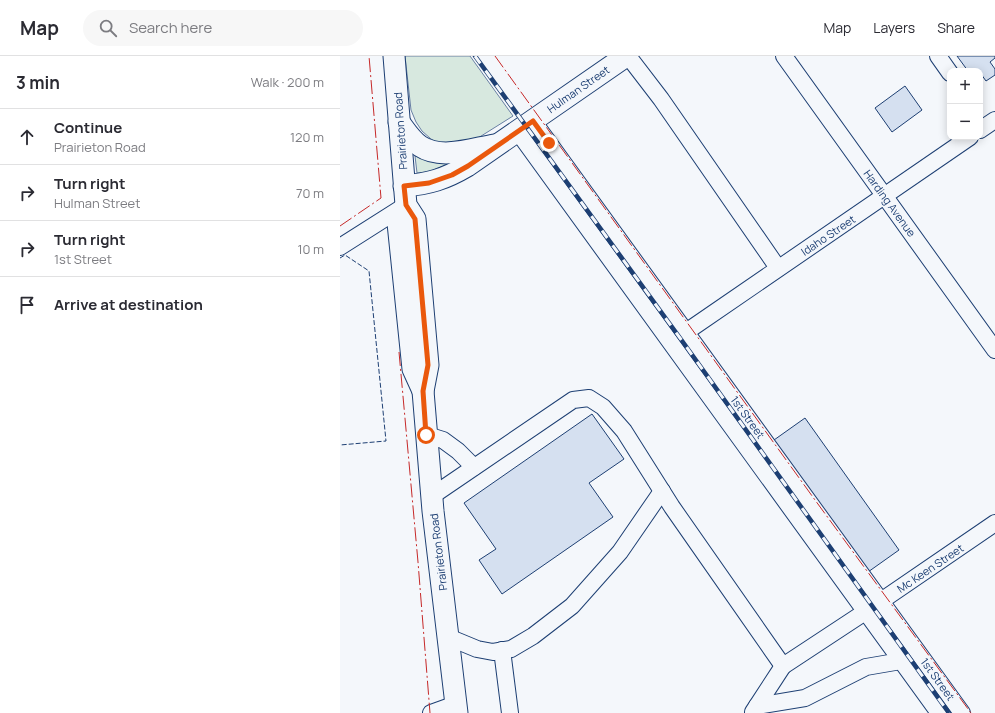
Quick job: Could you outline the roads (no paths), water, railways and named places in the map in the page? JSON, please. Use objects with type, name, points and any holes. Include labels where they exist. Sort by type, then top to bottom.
[{"type":"main road","name":"Prairieton Road","points":[[394,56],[405,195],[398,223],[413,368],[423,391],[432,496],[456,708]]},
{"type":"main road","name":"Hulman Street","points":[[405,195],[429,183],[452,175],[468,166],[627,56]]},
{"type":"main road","points":[[399,122],[410,137],[420,146],[436,152],[458,152],[499,144]]},
{"type":"street","points":[[627,56],[661,99],[778,268]]},
{"type":"street","name":"Harding Avenue","points":[[784,56],[995,350]]},
{"type":"street","points":[[938,56],[947,69]]},
{"type":"street","name":"1st Street","points":[[525,126],[686,332],[962,713]]},
{"type":"street","name":"1st Street","points":[[525,126],[865,612],[939,713]]},
{"type":"street","name":"Idaho Street","points":[[686,332],[966,140]]},
{"type":"street","points":[[340,247],[405,195]]},
{"type":"street","points":[[432,496],[573,400],[588,398],[603,407],[624,431],[662,491],[783,666],[754,709]]},
{"type":"street","points":[[426,435],[443,440],[458,451],[474,467]]},
{"type":"street","points":[[448,637],[477,649],[493,652],[511,648],[533,636],[572,606],[620,552],[662,491]]},
{"type":"street","name":"Mc Keen Street","points":[[783,666],[995,523]]},
{"type":"street","points":[[502,650],[510,713]]},
{"type":"street","points":[[754,709],[805,698],[866,667],[901,661]]},
{"type":"street","points":[[431,713],[456,708]]},
{"type":"railway","points":[[475,56],[680,338],[949,713]]}]
